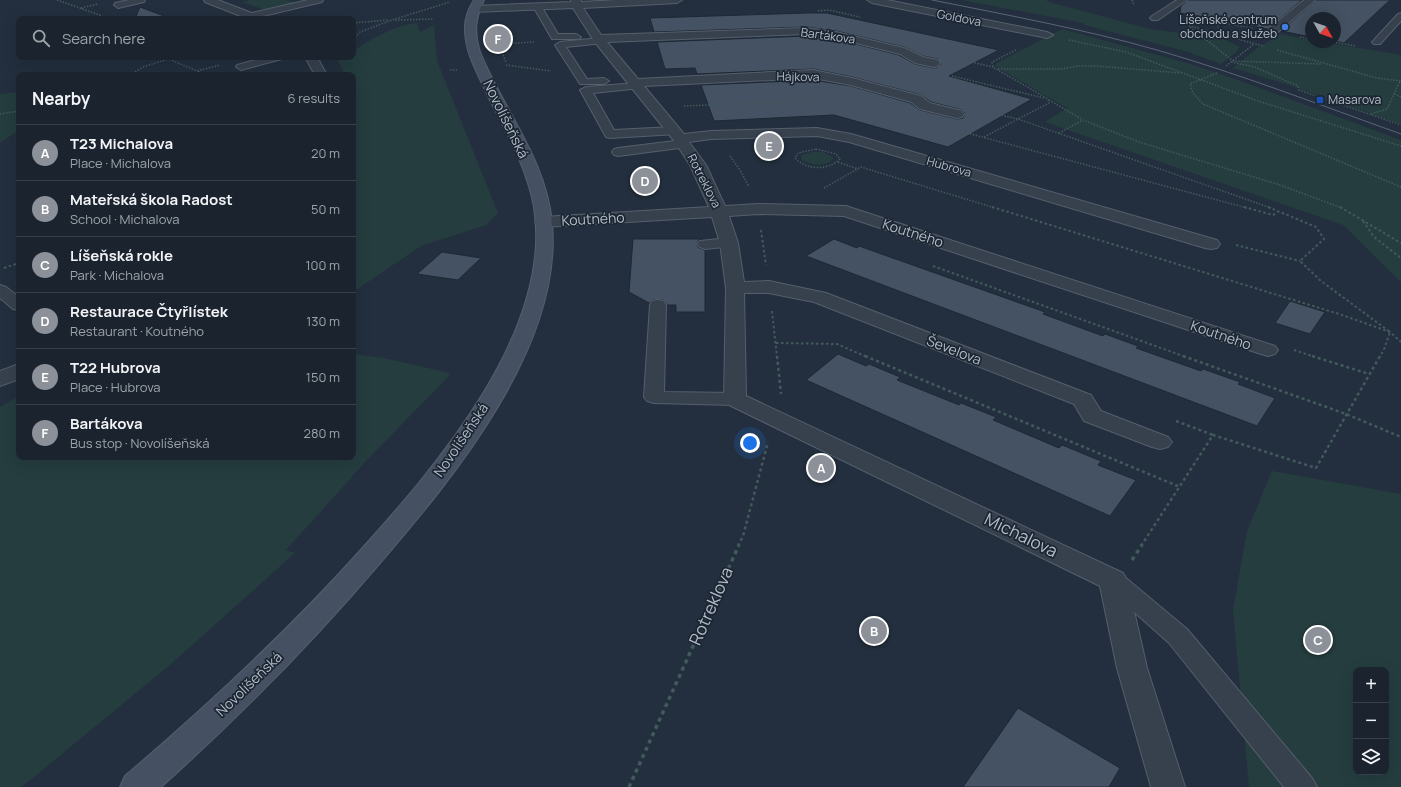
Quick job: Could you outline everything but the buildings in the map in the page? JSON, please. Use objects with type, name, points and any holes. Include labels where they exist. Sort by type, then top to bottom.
[{"type":"street","points":[[209,0],[249,16]]},
{"type":"street","points":[[476,5],[538,8],[576,2],[677,0]]},
{"type":"street","name":"Goldova","points":[[872,0],[1047,35]]},
{"type":"street","points":[[1274,30],[1310,0]]},
{"type":"street","name":"Rotreklova","points":[[576,2],[598,39],[698,165],[719,212],[728,243],[735,288],[735,400]]},
{"type":"street","name":"Novolíšeňská","points":[[137,787],[226,707],[289,645],[346,585],[398,525],[439,473],[472,427],[496,389],[529,320],[536,298],[542,261],[543,222],[540,200],[533,174],[481,67],[472,41],[470,22],[476,5]]},
{"type":"street","name":"Bartákova","points":[[598,39],[806,31],[836,35],[904,51],[919,60],[934,63]]},
{"type":"street","points":[[313,60],[320,72]]},
{"type":"street","name":"Hájkova","points":[[634,83],[813,74],[852,82],[916,99],[925,106],[956,114]]},
{"type":"street","name":"Hubrova","points":[[678,138],[711,135],[817,132],[851,138],[1212,244]]},
{"type":"street","name":"Koutného","points":[[543,222],[758,209],[846,211],[1268,350]]},
{"type":"street","name":"Ševelova","points":[[735,288],[769,287],[819,297],[1083,400],[1092,416],[1160,442]]},
{"type":"street","points":[[0,380],[16,372]]},
{"type":"street","name":"Michalova","points":[[735,400],[1113,580]]},
{"type":"street","points":[[1113,580],[1132,668],[1168,787]]},
{"type":"lane","points":[[118,5],[141,0]]},
{"type":"lane","points":[[261,16],[319,0]]},
{"type":"lane","points":[[1155,18],[1183,0]]},
{"type":"lane","points":[[538,8],[556,37],[598,39]]},
{"type":"lane","points":[[1377,42],[1401,16]]},
{"type":"lane","points":[[598,39],[560,45],[584,82],[634,83]]},
{"type":"lane","points":[[241,67],[267,60]]},
{"type":"lane","points":[[634,83],[586,90],[610,134],[678,138]]},
{"type":"lane","points":[[618,152],[678,138]]},
{"type":"lane","points":[[705,244],[728,243]]},
{"type":"lane","points":[[0,290],[16,303]]},
{"type":"lane","points":[[658,305],[654,397],[735,400]]},
{"type":"lane","points":[[1113,580],[1178,636],[1302,787]]},
{"type":"path","points":[[57,0],[99,16]]},
{"type":"path","points":[[1132,0],[1134,5]]},
{"type":"path","points":[[356,36],[360,32],[392,20],[450,2]]},
{"type":"path","points":[[1163,12],[1234,25]]},
{"type":"path","points":[[1185,16],[1177,21],[1188,26],[1269,48]]},
{"type":"path","points":[[356,23],[434,18]]},
{"type":"path","points":[[1216,22],[1222,35]]},
{"type":"path","points":[[1188,26],[1232,61],[1255,67],[1298,86],[1299,90],[1401,125]]},
{"type":"path","points":[[1226,66],[1274,30]]},
{"type":"path","points":[[1401,146],[1258,101],[1126,52],[1047,35],[992,62],[993,67],[1083,120],[1116,134],[1167,152],[1317,198],[1342,208],[1401,243]]},
{"type":"path","points":[[1276,50],[1377,78],[1401,81],[1386,109],[1370,114]]},
{"type":"path","points":[[135,72],[143,67],[165,60]]},
{"type":"path","points":[[170,60],[197,71],[220,65]]},
{"type":"path","points":[[1232,61],[1326,64]]},
{"type":"path","points":[[506,65],[556,72]]},
{"type":"path","points":[[997,69],[1061,69],[1078,66],[1098,66],[1185,74]]},
{"type":"path","points":[[1217,73],[1190,84],[1190,88],[1197,100],[1207,106],[1401,187]]},
{"type":"path","points":[[1394,94],[1401,98]]},
{"type":"path","points":[[984,138],[1049,103],[1048,99]]},
{"type":"path","points":[[683,106],[834,100]]},
{"type":"path","points":[[0,114],[16,111]]},
{"type":"path","points":[[1018,119],[1279,211],[1316,227],[1324,239],[1300,261],[1321,281],[1390,332],[1401,342]]},
{"type":"path","points":[[1059,133],[1083,120]]},
{"type":"path","points":[[961,131],[1273,215],[1279,211]]},
{"type":"path","points":[[838,162],[840,160],[836,154],[824,150],[802,150],[798,152],[795,158],[800,163],[813,167],[828,166],[838,162],[858,169]]},
{"type":"path","points":[[822,189],[861,167],[1332,312],[1390,332]]},
{"type":"path","points":[[1362,220],[1364,226],[1373,236],[1401,258]]},
{"type":"path","points":[[0,270],[16,264]]},
{"type":"path","points":[[929,264],[1346,414],[1401,437]]},
{"type":"path","points":[[1113,580],[1127,574],[1128,565],[1213,435],[1316,468],[1385,347],[1390,332]]},
{"type":"path","points":[[776,343],[837,344],[1180,487]]},
{"type":"path","name":"Rotreklova","points":[[629,787],[743,536],[774,418]]},
{"type":"green space","points":[[250,0],[286,0],[297,3],[265,10],[242,2]]},
{"type":"green space","points":[[961,0],[1046,0],[1150,29],[1221,38],[1240,47],[1221,64],[1185,51],[1084,25],[1083,23]]},
{"type":"green space","points":[[417,23],[420,32],[434,25],[437,61],[498,213],[486,225],[421,246],[356,290],[356,72],[344,72],[338,60],[356,60],[356,49],[384,33],[409,24]]},
{"type":"green space","points":[[1062,29],[1191,64],[1401,140],[1401,282],[1343,225],[1045,122],[1067,108],[995,66],[997,63]]},
{"type":"green space","points":[[1280,34],[1305,39],[1305,48],[1341,48],[1341,45],[1401,55],[1401,124],[1292,86],[1233,68],[1256,49]]},
{"type":"green space","points":[[16,92],[16,132],[0,143],[0,94]]},
{"type":"green space","points":[[812,152],[823,152],[833,157],[833,159],[830,162],[822,164],[809,163],[802,160],[801,155]]},
{"type":"green space","points":[[356,354],[384,358],[450,373],[447,378],[368,459],[286,550],[295,553],[171,664],[21,787],[0,787],[0,407],[16,398],[16,460],[356,460]]},
{"type":"green space","points":[[1272,471],[1401,494],[1401,787],[1249,787],[1233,610],[1247,531]]},
{"type":"tram line","points":[[932,0],[1129,42],[1249,79],[1401,134]]},
{"type":"place","name":"Líšeňské centrum obchodu a služeb","points":[[1285,27]]},
{"type":"place","name":"Bartákova","points":[[498,39]]},
{"type":"place","name":"Masarova","points":[[1320,100]]},
{"type":"place","name":"T22 Hubrova","points":[[769,146]]},
{"type":"place","name":"Restaurace Čtyřlístek","points":[[645,181]]},
{"type":"place","name":"T23 Michalova","points":[[821,468]]},
{"type":"place","name":"Mateřská škola Radost","points":[[874,631]]},
{"type":"place","name":"Líšeňská rokle","points":[[1318,640]]}]
